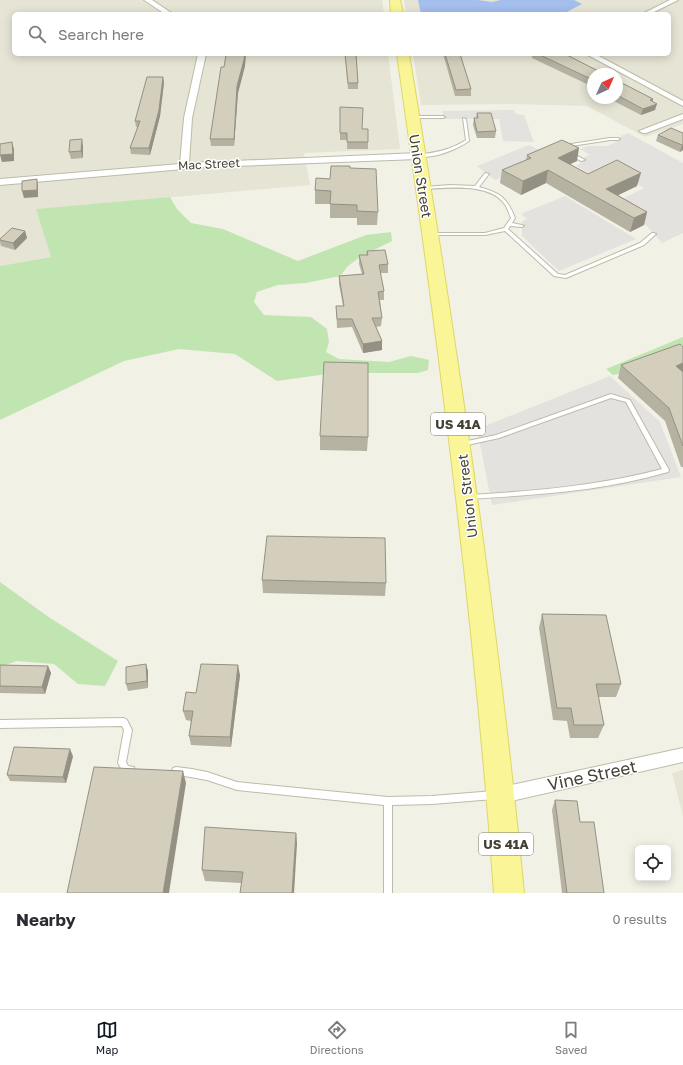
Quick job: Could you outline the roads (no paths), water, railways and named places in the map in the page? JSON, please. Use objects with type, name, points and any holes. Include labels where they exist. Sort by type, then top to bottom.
[{"type":"main road","points":[[395,0],[397,12]]},
{"type":"main road","name":"Union Street","points":[[403,56],[461,445],[502,795],[509,893]]},
{"type":"street","points":[[147,0],[167,12]]},
{"type":"street","points":[[649,12],[671,1],[683,4]]},
{"type":"street","points":[[184,166],[188,118],[202,56]]},
{"type":"street","points":[[594,56],[683,104]]},
{"type":"street","points":[[642,131],[683,116]]},
{"type":"street","name":"Mac Street","points":[[0,182],[184,166],[418,156]]},
{"type":"street","name":"Vine Street","points":[[502,795],[683,755]]},
{"type":"lane","points":[[412,117],[443,117]]},
{"type":"lane","points":[[418,156],[436,155],[457,148],[468,140],[464,119]]},
{"type":"lane","points":[[583,160],[559,147],[610,139],[618,140]]},
{"type":"lane","points":[[477,187],[486,174]]},
{"type":"lane","points":[[423,188],[461,186],[477,187],[504,199],[511,207],[514,218],[506,229],[485,234],[430,234]]},
{"type":"lane","points":[[509,224],[522,226]]},
{"type":"lane","points":[[506,229],[556,275],[566,277],[642,244],[654,234]]},
{"type":"lane","points":[[461,445],[497,437],[611,396],[628,401],[666,470],[638,478],[528,494],[467,498]]},
{"type":"lane","points":[[0,724],[124,722],[128,730],[122,763],[126,770],[142,770]]},
{"type":"lane","points":[[165,771],[189,772],[213,777],[237,786],[388,801],[432,800],[502,795]]},
{"type":"lane","points":[[388,801],[388,893]]},
{"type":"water","points":[[418,0],[478,0],[492,2],[501,0],[574,0],[582,4],[567,12],[421,12]]}]
